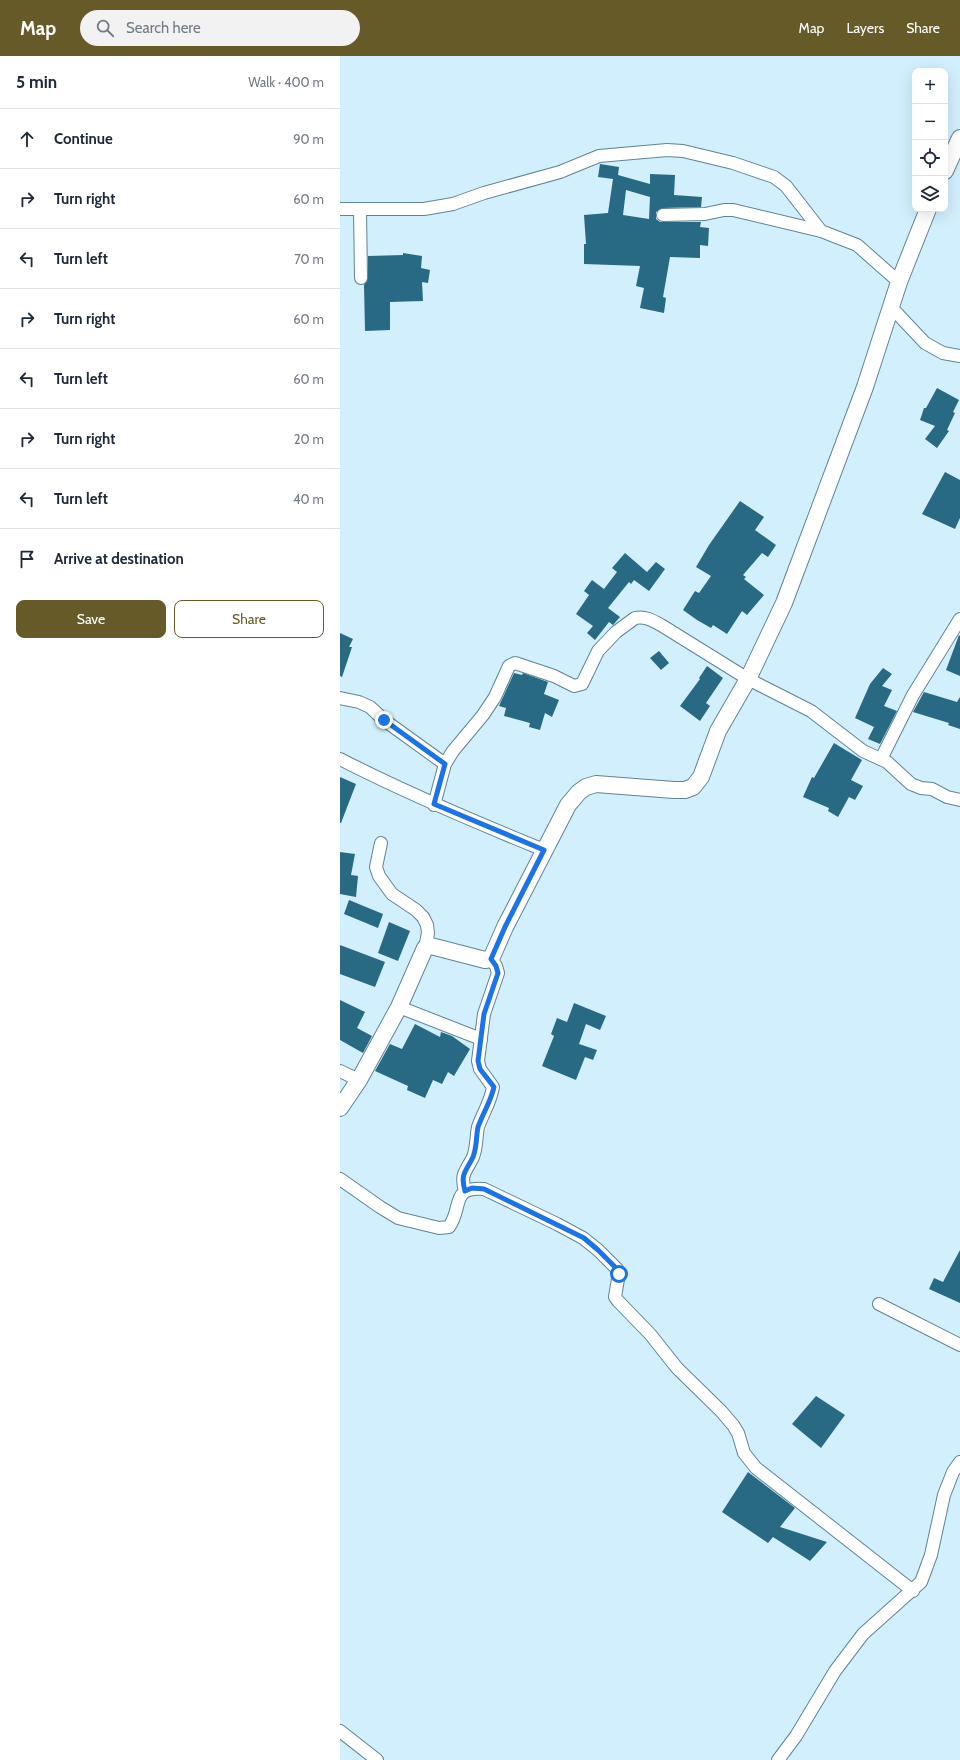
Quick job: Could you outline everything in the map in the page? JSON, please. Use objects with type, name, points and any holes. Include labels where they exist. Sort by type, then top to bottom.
[{"type":"street","points":[[948,164],[960,138]]},
{"type":"street","points":[[340,209],[424,209],[453,204],[484,193],[560,172],[599,156],[666,150],[683,151],[733,163],[774,177],[786,186],[821,231]]},
{"type":"street","points":[[360,209],[361,278]]},
{"type":"street","points":[[663,215],[705,214],[724,210],[734,210],[821,231],[857,245],[898,282]]},
{"type":"street","points":[[491,959],[505,927],[544,850],[568,805],[576,795],[586,787],[596,784],[685,790],[693,787],[701,778],[718,731],[748,679],[787,596],[865,387],[898,282],[927,212]]},
{"type":"street","points":[[891,307],[925,343],[943,353],[960,356]]},
{"type":"street","points":[[434,804],[445,764],[453,751],[495,698],[506,671],[511,664],[516,663],[554,676],[566,683],[578,686],[582,684],[598,651],[616,632],[635,618],[645,617],[661,625],[748,679],[811,711],[863,751],[881,759],[894,768],[911,784],[921,788],[932,789],[947,797],[960,800]]},
{"type":"street","points":[[881,759],[913,695],[960,619]]},
{"type":"street","points":[[340,698],[359,702],[370,707],[384,720],[445,764]]},
{"type":"street","points":[[340,759],[382,781],[544,850]]},
{"type":"street","points":[[340,1108],[359,1080],[399,1007],[425,948],[428,933],[428,925],[423,917],[416,910],[392,894],[379,876],[376,867],[381,843]]},
{"type":"street","points":[[425,948],[432,946],[485,960],[491,959]]},
{"type":"street","points":[[465,1191],[462,1180],[463,1173],[473,1157],[482,1114],[490,1100],[494,1087],[480,1069],[478,1061],[484,1014],[498,973],[496,966],[491,959]]},
{"type":"street","points":[[399,1007],[481,1040]]},
{"type":"street","points":[[340,1071],[359,1080]]},
{"type":"street","points":[[340,1179],[398,1218],[439,1228],[446,1228],[450,1225],[457,1205],[465,1191],[472,1188],[484,1189],[493,1192],[584,1238],[617,1269],[619,1274],[615,1297],[650,1334],[677,1368],[721,1411],[733,1425],[738,1433],[744,1453],[756,1468],[912,1591]]},
{"type":"street","points":[[879,1304],[960,1345]]},
{"type":"street","points":[[778,1760],[796,1736],[835,1671],[863,1634],[921,1582],[931,1555],[944,1495],[953,1472],[960,1462]]},
{"type":"street","points":[[340,1731],[378,1760]]},
{"type":"building","points":[[600,164],[619,167],[618,175],[650,184],[650,174],[675,175],[674,195],[702,197],[701,207],[663,208],[656,212],[656,219],[660,222],[701,222],[700,227],[709,228],[708,246],[700,245],[700,258],[670,257],[663,297],[666,298],[664,313],[640,308],[644,288],[636,286],[640,266],[584,264],[584,244],[586,244],[584,215],[608,213],[613,179],[598,177]],"holes":[[[626,190],[650,197],[649,219],[623,215]]]},
{"type":"building","points":[[403,253],[422,256],[421,268],[430,270],[428,283],[422,282],[423,301],[390,302],[390,330],[365,331],[364,285],[368,278],[368,256],[403,255]]},
{"type":"building","points":[[937,388],[959,400],[947,430],[949,431],[937,448],[925,439],[935,426],[920,420],[924,408],[926,408]]},
{"type":"building","points":[[945,472],[960,480],[960,518],[955,529],[922,514]]},
{"type":"building","points":[[740,501],[764,517],[755,530],[776,545],[768,557],[762,553],[743,575],[746,577],[744,579],[764,595],[747,615],[742,611],[727,634],[713,625],[711,628],[683,610],[695,591],[699,593],[711,576],[696,567],[709,545]]},
{"type":"building","points":[[625,553],[647,572],[656,562],[665,569],[649,591],[634,580],[631,584],[629,582],[608,608],[620,617],[613,625],[609,622],[595,640],[587,633],[593,626],[576,614],[589,595],[584,591],[592,580],[604,589],[617,572],[612,568]]},
{"type":"building","points":[[340,633],[353,639],[349,647],[352,647],[342,677],[340,676]]},
{"type":"building","points":[[959,635],[960,636],[960,676],[946,670]]},
{"type":"building","points":[[659,651],[669,663],[661,670],[650,658]]},
{"type":"building","points":[[707,666],[723,678],[706,703],[710,706],[700,721],[680,706],[700,679],[699,678]]},
{"type":"building","points":[[883,668],[892,674],[882,686],[892,690],[884,706],[897,711],[880,744],[868,739],[874,727],[855,718],[870,684]]},
{"type":"building","points":[[514,673],[522,675],[523,673],[548,682],[544,694],[559,700],[552,717],[545,713],[540,730],[529,727],[530,723],[504,716],[506,708],[499,706]]},
{"type":"building","points":[[924,692],[957,702],[960,697],[960,729],[948,725],[949,723],[913,712]]},
{"type":"building","points":[[834,743],[862,760],[851,780],[863,786],[855,800],[849,797],[838,817],[828,811],[829,808],[803,797],[812,777],[814,778]]},
{"type":"building","points":[[340,777],[356,784],[341,823],[340,823]]},
{"type":"building","points":[[340,852],[355,854],[351,875],[358,876],[356,897],[340,894]]},
{"type":"building","points":[[349,900],[383,914],[378,928],[344,914]]},
{"type":"building","points":[[389,922],[410,931],[398,961],[378,953]]},
{"type":"building","points":[[340,945],[385,962],[375,987],[340,974]]},
{"type":"building","points":[[340,1000],[365,1012],[357,1028],[372,1036],[363,1053],[340,1040]]},
{"type":"building","points":[[574,1003],[606,1016],[600,1030],[586,1024],[579,1044],[597,1050],[593,1060],[585,1057],[576,1080],[542,1066],[554,1036],[551,1034],[557,1018],[567,1022]]},
{"type":"building","points":[[415,1024],[440,1037],[441,1032],[452,1036],[470,1049],[454,1076],[448,1072],[442,1084],[433,1080],[425,1098],[407,1090],[408,1086],[375,1071],[390,1044],[402,1049]]},
{"type":"building","points":[[960,1250],[960,1303],[929,1289],[934,1278],[943,1282]]},
{"type":"building","points":[[816,1396],[845,1415],[821,1448],[792,1424]]},
{"type":"building","points":[[748,1472],[795,1508],[780,1527],[827,1542],[810,1561],[773,1537],[768,1543],[722,1512]]},
{"type":"route","points":[[384,720],[445,764],[434,804],[544,850],[505,927],[491,959],[496,966],[498,973],[484,1014],[478,1061],[484,1076],[494,1087],[490,1100],[482,1114],[473,1157],[463,1173],[462,1180],[465,1191],[472,1188],[484,1189],[493,1192],[584,1238],[617,1269],[619,1274]]}]
